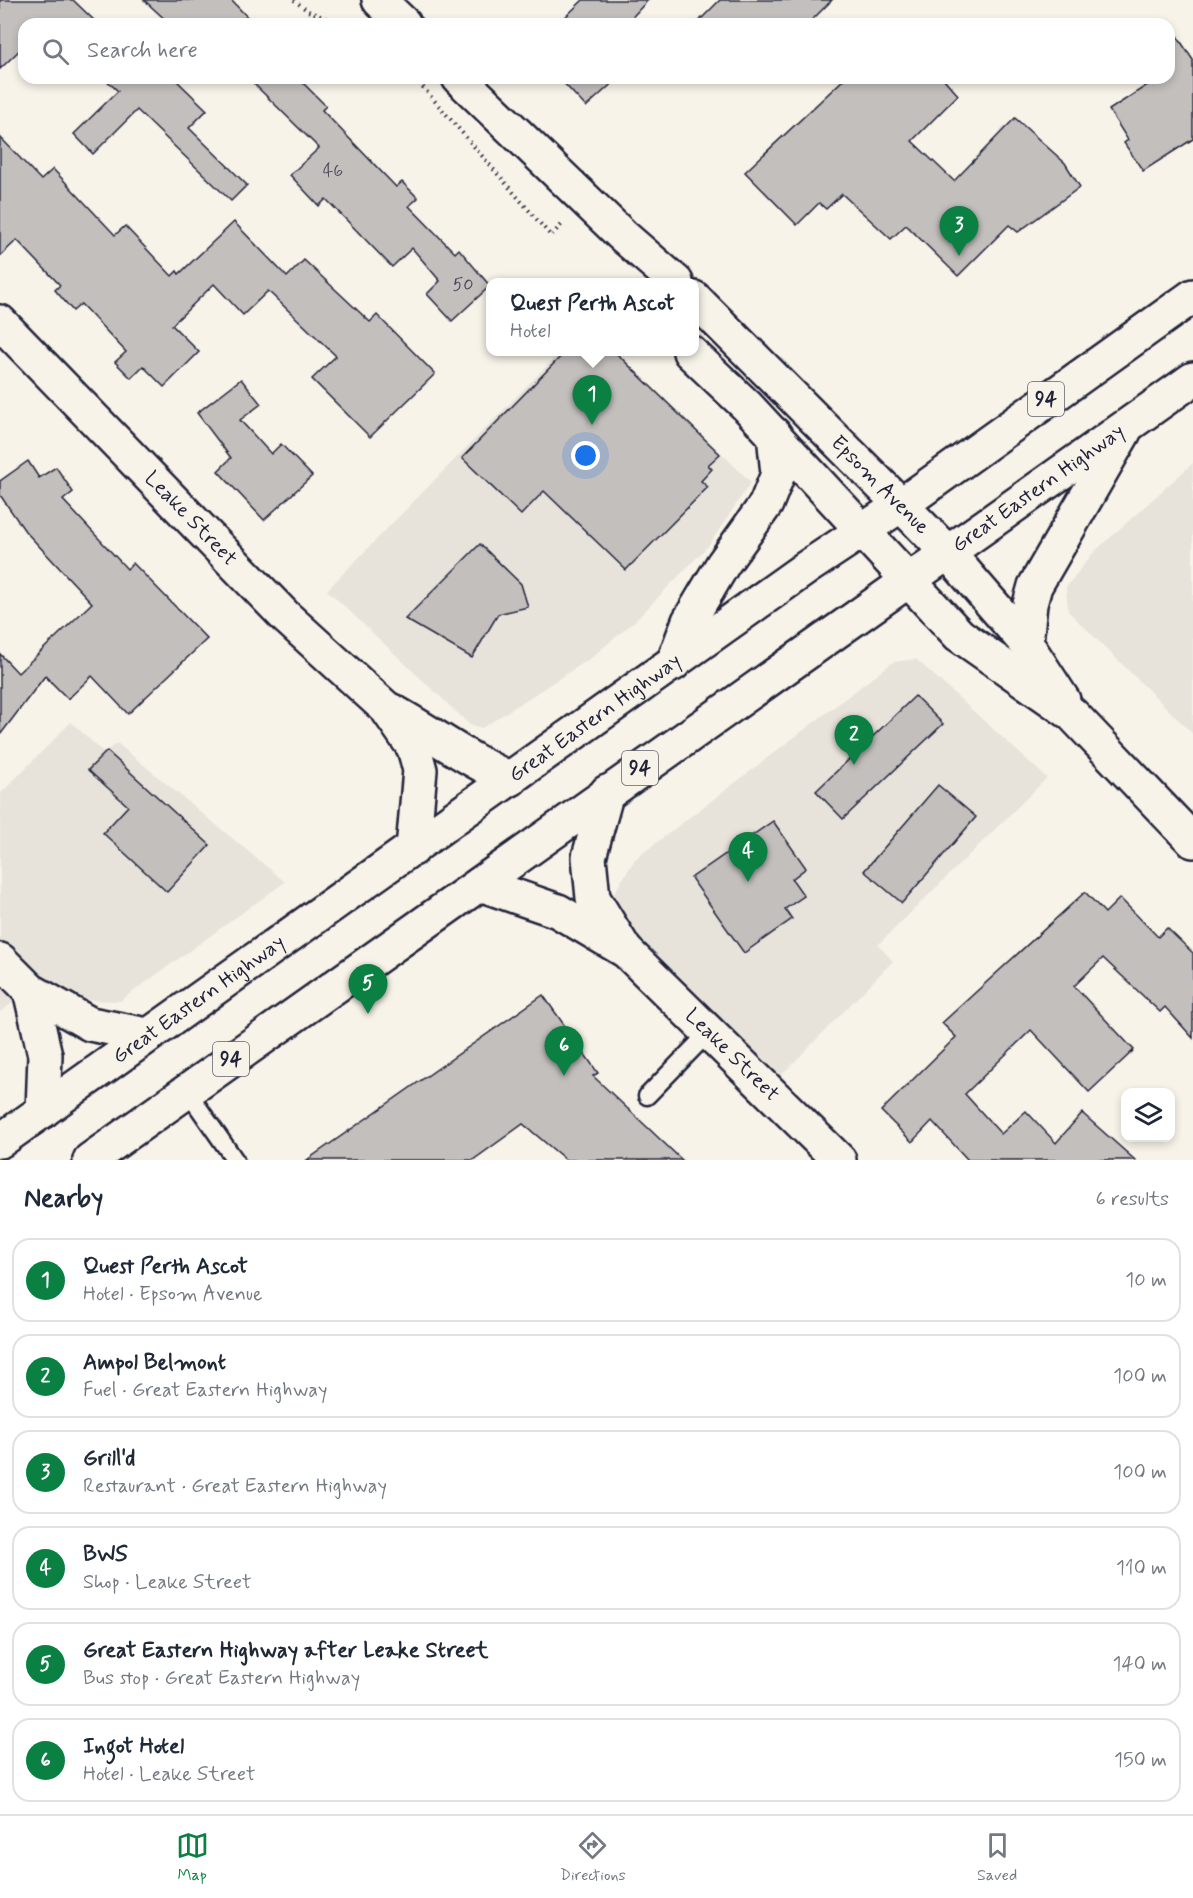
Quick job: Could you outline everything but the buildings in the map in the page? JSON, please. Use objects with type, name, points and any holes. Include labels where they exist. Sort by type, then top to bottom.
[{"type":"main road","points":[[379,0],[398,18]]},
{"type":"main road","points":[[465,84],[622,235],[671,278]]},
{"type":"main road","points":[[622,235],[641,278]]},
{"type":"main road","name":"Great Eastern Highway","points":[[0,1141],[1193,296]]},
{"type":"main road","name":"Epsom Avenue","points":[[699,303],[948,553],[1026,643],[1072,714],[1193,841]]},
{"type":"main road","name":"Leake Street","points":[[0,322],[286,617],[387,709],[414,748],[420,770],[413,849]]},
{"type":"main road","name":"Epsom Avenue","points":[[695,356],[774,434],[959,634],[1072,714]]},
{"type":"main road","name":"Great Eastern Highway","points":[[90,1160],[1193,379]]},
{"type":"main road","points":[[1026,643],[1030,604],[1035,586],[1130,422]]},
{"type":"main road","points":[[673,664],[688,621],[723,564],[766,504],[778,474],[774,434]]},
{"type":"main road","name":"Leake Street","points":[[387,709],[427,730],[479,765],[511,779]]},
{"type":"main road","name":"Leake Street","points":[[607,792],[589,857],[593,898],[626,951]]},
{"type":"main road","name":"Leake Street","points":[[480,884],[558,910],[626,951],[839,1160]]},
{"type":"main road","points":[[0,960],[30,990],[90,1024],[147,1035]]},
{"type":"main road","points":[[30,990],[45,1055],[43,1111]]},
{"type":"lane","points":[[647,1096],[710,1031]]},
{"type":"lane","points":[[187,1091],[235,1160]]},
{"type":"path","points":[[294,0],[308,11],[325,18]]},
{"type":"path","points":[[420,84],[551,236],[586,199]]},
{"type":"shaded area","points":[[556,356],[621,356],[751,482],[709,545],[636,620],[591,658],[482,728],[470,725],[327,590]]},
{"type":"shaded area","points":[[1193,463],[1193,734],[1068,611],[1066,587],[1093,553]]},
{"type":"shaded area","points":[[916,659],[1047,778],[878,945],[893,961],[771,1086],[590,932],[635,859],[893,662]]},
{"type":"shaded area","points":[[71,722],[104,753],[117,743],[285,882],[120,1001],[86,1000],[30,990],[0,1012],[0,794]]},
{"type":"place","name":"Grill'd","points":[[959,256]]},
{"type":"place","name":"Quest Perth Ascot","points":[[592,425]]},
{"type":"place","name":"Ampol Belmont","points":[[854,765]]},
{"type":"place","name":"BWS","points":[[748,882]]},
{"type":"place","name":"Great Eastern Highway after Leake Street","points":[[368,1014]]},
{"type":"place","name":"Ingot Hotel","points":[[564,1076]]}]
